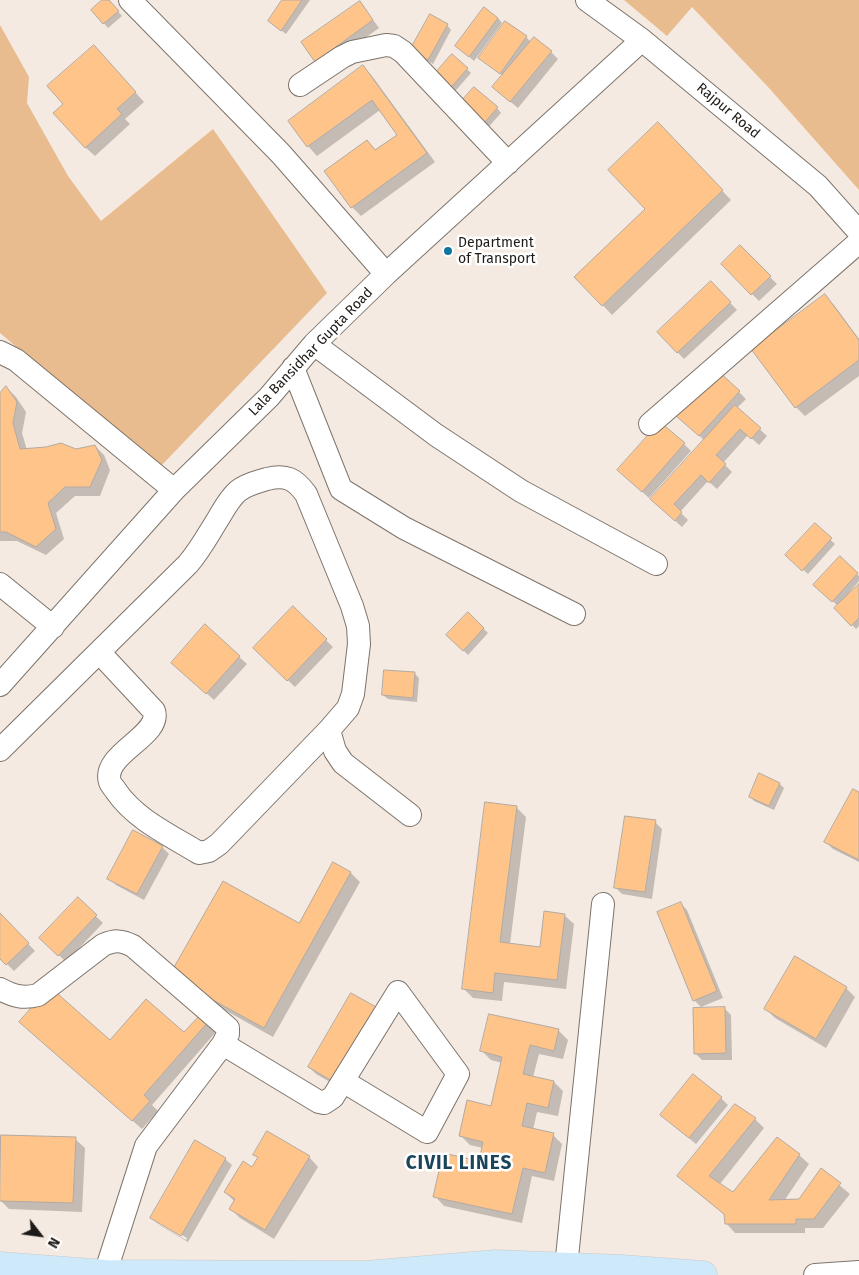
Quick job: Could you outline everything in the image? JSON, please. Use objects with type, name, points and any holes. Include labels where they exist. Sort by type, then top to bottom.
[{"type":"main road","points":[[0,1266],[105,1274],[366,1275],[496,1264],[566,1271],[703,1275]]},
{"type":"street","points":[[130,0],[281,154],[386,274]]},
{"type":"street","name":"Rajpur Road","points":[[587,0],[642,40],[818,186],[859,232]]},
{"type":"street","name":"Lala Bansidhar Gupta Road","points":[[0,685],[174,490],[269,397],[314,344],[386,274],[642,40]]},
{"type":"street","points":[[300,85],[352,52],[386,45],[394,46],[403,52],[508,163]]},
{"type":"street","points":[[650,424],[859,242]]},
{"type":"street","points":[[314,344],[436,435],[521,491],[656,564]]},
{"type":"street","points":[[0,352],[16,360],[174,490]]},
{"type":"street","points":[[294,368],[341,489],[404,528],[574,614]]},
{"type":"street","points":[[0,750],[99,652],[188,564],[198,552],[230,499],[239,490],[250,483],[280,476],[300,485],[306,494],[352,606],[358,626],[359,644],[353,694],[348,708],[329,730],[219,844],[209,851],[199,853],[136,815],[110,782],[110,775],[116,761],[153,725],[156,716],[154,711],[99,652]]},
{"type":"street","points":[[0,584],[53,627]]},
{"type":"street","points":[[329,730],[335,751],[343,763],[410,814]]},
{"type":"street","points":[[566,1271],[603,904]]},
{"type":"street","points":[[0,989],[19,997],[28,998],[38,994],[103,945],[115,941],[124,941],[133,946],[228,1028],[228,1034],[223,1044],[146,1146],[105,1274]]},
{"type":"street","points":[[223,1044],[319,1102],[324,1103],[330,1101],[343,1080],[398,992],[458,1074],[427,1132],[343,1080]]},
{"type":"street","points":[[815,1275],[858,1272]]},
{"type":"shaded area","points":[[624,0],[859,0],[859,190],[769,88],[692,7],[667,36]]},
{"type":"shaded area","points":[[0,25],[29,77],[27,103],[68,176],[101,221],[213,129],[327,293],[159,468],[0,333]]},
{"type":"building","points":[[102,0],[109,0],[119,11],[103,24],[91,10]]},
{"type":"building","points":[[282,0],[302,0],[281,31],[268,21]]},
{"type":"building","points":[[360,1],[373,20],[315,62],[301,42]]},
{"type":"building","points":[[484,7],[498,18],[469,57],[455,46]]},
{"type":"building","points":[[430,14],[448,24],[428,60],[410,50]]},
{"type":"building","points":[[505,21],[527,36],[500,74],[478,58]]},
{"type":"building","points":[[534,37],[552,51],[510,102],[492,87]]},
{"type":"building","points":[[94,45],[136,92],[117,109],[122,114],[85,148],[53,113],[63,104],[47,86]]},
{"type":"building","points":[[452,54],[468,68],[446,93],[430,79]]},
{"type":"building","points":[[363,65],[427,153],[351,208],[324,171],[367,140],[375,150],[397,135],[372,100],[307,147],[288,121]]},
{"type":"building","points":[[474,87],[498,107],[480,128],[456,107]]},
{"type":"building","points":[[658,122],[723,190],[602,306],[574,277],[645,209],[608,170]]},
{"type":"building","points":[[740,245],[771,276],[751,295],[721,264]]},
{"type":"building","points":[[711,281],[731,302],[677,353],[657,332]]},
{"type":"building","points":[[825,294],[859,340],[859,360],[795,408],[751,349]]},
{"type":"building","points":[[717,370],[740,391],[699,436],[676,416]]},
{"type":"building","points":[[6,386],[17,402],[13,423],[20,449],[46,447],[61,443],[76,449],[95,445],[102,460],[90,487],[65,487],[48,503],[56,529],[36,547],[6,532],[0,532],[0,393]]},
{"type":"building","points":[[735,405],[761,428],[751,439],[740,429],[716,455],[726,464],[709,483],[701,475],[674,504],[682,512],[675,521],[650,499]]},
{"type":"building","points":[[660,422],[685,443],[642,492],[617,470]]},
{"type":"building","points":[[815,523],[832,538],[802,571],[785,555]]},
{"type":"building","points":[[840,556],[858,573],[832,602],[813,585]]},
{"type":"building","points":[[859,584],[859,618],[851,626],[834,608]]},
{"type":"building","points":[[293,606],[327,639],[287,681],[253,648]]},
{"type":"building","points":[[468,612],[484,628],[463,651],[446,635]]},
{"type":"building","points":[[205,624],[240,656],[206,694],[171,663]]},
{"type":"building","points":[[384,670],[415,672],[413,698],[382,695]]},
{"type":"building","points":[[759,773],[780,783],[769,806],[749,797]]},
{"type":"building","points":[[853,789],[859,792],[859,860],[824,842]]},
{"type":"building","points":[[485,802],[517,806],[500,942],[540,947],[544,911],[565,914],[557,980],[495,973],[493,993],[462,989]]},
{"type":"building","points":[[625,816],[656,820],[645,892],[614,888]]},
{"type":"building","points":[[133,830],[163,846],[137,894],[107,879]]},
{"type":"building","points":[[333,862],[351,872],[264,1028],[169,976],[223,881],[299,923]]},
{"type":"building","points":[[78,897],[97,915],[58,956],[39,938]]},
{"type":"building","points":[[681,902],[717,991],[693,1001],[657,912]]},
{"type":"building","points":[[0,913],[29,943],[6,965],[0,959]]},
{"type":"building","points":[[795,956],[847,987],[816,1039],[764,1009]]},
{"type":"building","points":[[50,987],[110,1040],[146,999],[184,1032],[200,1015],[208,1022],[144,1095],[150,1101],[132,1121],[19,1022]]},
{"type":"building","points":[[351,993],[378,1008],[334,1082],[308,1067]]},
{"type":"building","points":[[725,1007],[726,1053],[694,1054],[693,1008]]},
{"type":"building","points":[[489,1014],[559,1029],[554,1051],[530,1045],[523,1074],[554,1081],[548,1108],[527,1103],[522,1126],[554,1133],[545,1173],[523,1168],[512,1214],[433,1197],[443,1153],[479,1161],[483,1142],[459,1136],[467,1100],[491,1106],[502,1057],[480,1051]]},
{"type":"building","points":[[693,1074],[722,1097],[689,1138],[660,1115]]},
{"type":"building","points":[[735,1104],[756,1118],[709,1176],[733,1192],[777,1137],[800,1154],[769,1200],[799,1199],[821,1168],[841,1183],[814,1219],[796,1219],[796,1224],[725,1224],[724,1214],[677,1176]]},
{"type":"building","points":[[267,1131],[310,1156],[265,1230],[229,1209],[235,1199],[224,1192],[243,1161],[252,1167],[258,1157],[253,1155]]},
{"type":"building","points":[[1,1135],[76,1137],[73,1203],[0,1201]]},
{"type":"building","points":[[195,1140],[226,1158],[181,1236],[150,1218]]},
{"type":"place","name":"Department of Transport","points":[[448,251]]},
{"type":"district","name":"CIVIL LINES","points":[[459,1164]]}]
